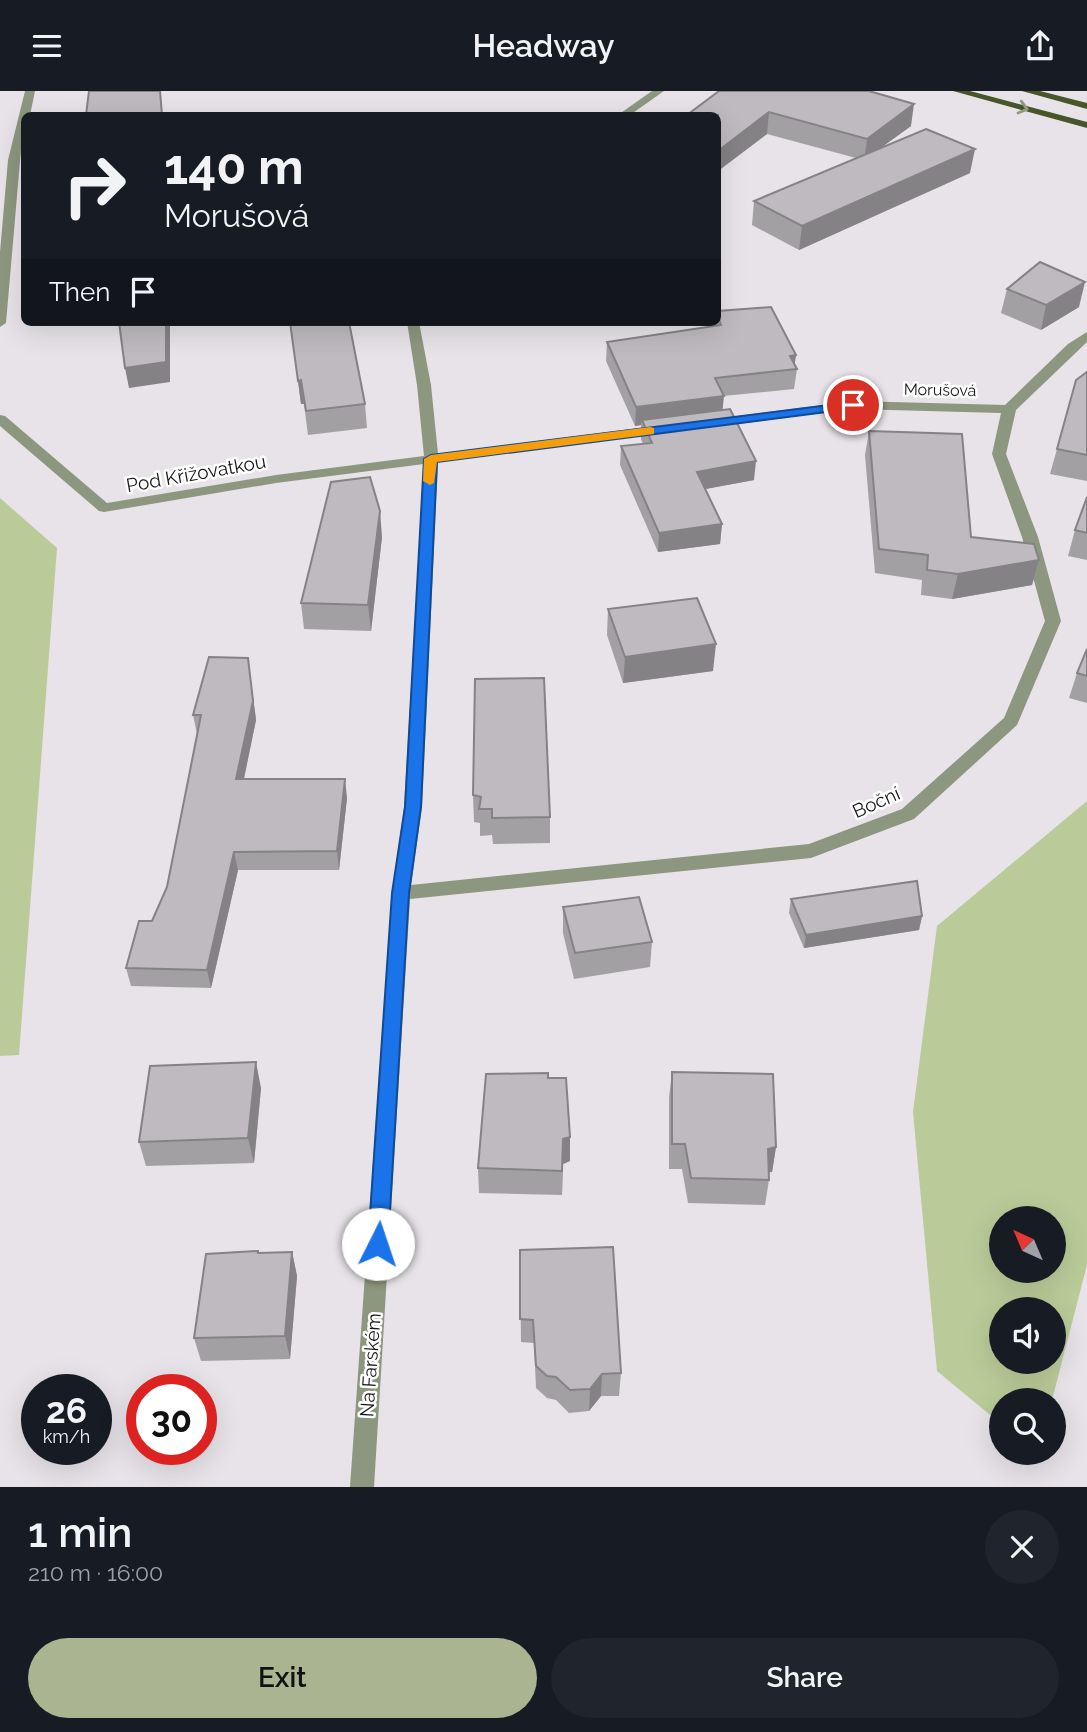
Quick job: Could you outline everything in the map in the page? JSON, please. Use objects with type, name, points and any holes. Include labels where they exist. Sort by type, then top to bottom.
[{"type":"main road","points":[[958,91],[1087,125]]},
{"type":"main road","points":[[1027,91],[1087,106]]},
{"type":"street","points":[[25,112],[30,91]]},
{"type":"street","points":[[628,112],[659,91]]},
{"type":"street","points":[[0,323],[14,160],[21,130]]},
{"type":"street","name":"Na Farském","points":[[362,1487],[401,893],[413,807],[431,459],[424,385],[414,326]]},
{"type":"street","points":[[1009,409],[1073,347],[1087,337]]},
{"type":"street","name":"Morušová","points":[[703,424],[853,405],[1009,409]]},
{"type":"street","name":"Boční","points":[[401,893],[811,851],[908,814],[1011,721],[1053,621],[1030,537],[999,454],[1009,409]]},
{"type":"street","name":"Pod Křižovatkou","points":[[0,419],[104,508],[276,479],[431,459]]},
{"type":"street","points":[[431,459],[676,428]]},
{"type":"green space","points":[[0,498],[57,548],[19,1055],[0,1056]]},
{"type":"green space","points":[[1087,801],[1087,1265],[1066,1346],[1066,1297],[989,1297],[989,1374],[1059,1374],[1055,1388],[989,1388],[989,1414],[937,1371],[913,1112],[937,926]]},
{"type":"building","points":[[89,91],[160,91],[162,112],[86,112]]},
{"type":"building","points":[[719,91],[869,91],[914,104],[867,139],[769,112],[721,149],[721,112],[691,112]]},
{"type":"building","points":[[926,129],[975,149],[802,226],[754,201]]},
{"type":"building","points":[[1040,262],[1085,282],[1046,305],[1007,289]]},
{"type":"building","points":[[771,307],[796,355],[790,356],[797,369],[715,378],[724,396],[636,407],[607,342],[721,326],[721,311]]},
{"type":"building","points":[[120,326],[166,326],[166,362],[125,368]]},
{"type":"building","points":[[291,326],[350,326],[365,404],[306,411],[301,380],[298,381]]},
{"type":"building","points":[[1087,372],[1087,455],[1057,449],[1076,380]]},
{"type":"building","points":[[730,409],[756,461],[697,472],[722,524],[659,533],[621,446],[652,443],[642,420]]},
{"type":"building","points":[[869,431],[962,434],[971,537],[1034,544],[1039,560],[958,574],[927,570],[928,555],[879,549]]},
{"type":"building","points":[[370,477],[380,511],[368,605],[301,603],[331,482]]},
{"type":"building","points":[[1087,497],[1087,533],[1075,530]]},
{"type":"building","points":[[697,598],[716,644],[625,657],[608,609]]},
{"type":"building","points":[[1087,649],[1087,676],[1077,673]]},
{"type":"building","points":[[209,657],[248,658],[253,701],[236,779],[345,779],[337,851],[234,852],[207,970],[126,968],[139,921],[152,921],[167,887],[201,715],[193,715]]},
{"type":"building","points":[[544,678],[550,817],[492,818],[492,809],[479,809],[481,797],[473,795],[475,679]]},
{"type":"building","points":[[917,881],[922,916],[806,935],[791,899]]},
{"type":"building","points":[[639,897],[652,942],[575,953],[563,907]]},
{"type":"building","points":[[256,1062],[248,1138],[139,1142],[150,1066]]},
{"type":"building","points":[[672,1072],[773,1074],[776,1147],[768,1149],[769,1180],[691,1178],[685,1144],[672,1144]]},
{"type":"building","points":[[548,1073],[548,1078],[566,1078],[570,1137],[563,1139],[562,1171],[478,1168],[486,1074]]},
{"type":"building","points":[[613,1247],[621,1373],[602,1374],[590,1389],[570,1390],[556,1377],[547,1376],[536,1366],[533,1320],[520,1319],[520,1250]]},
{"type":"building","points":[[292,1252],[285,1336],[194,1338],[206,1254]]},
{"type":"slow traffic","points":[[430,481],[431,459],[650,431]]},
{"type":"route","points":[[378,1244],[401,893],[413,807],[431,459],[853,405]]}]
